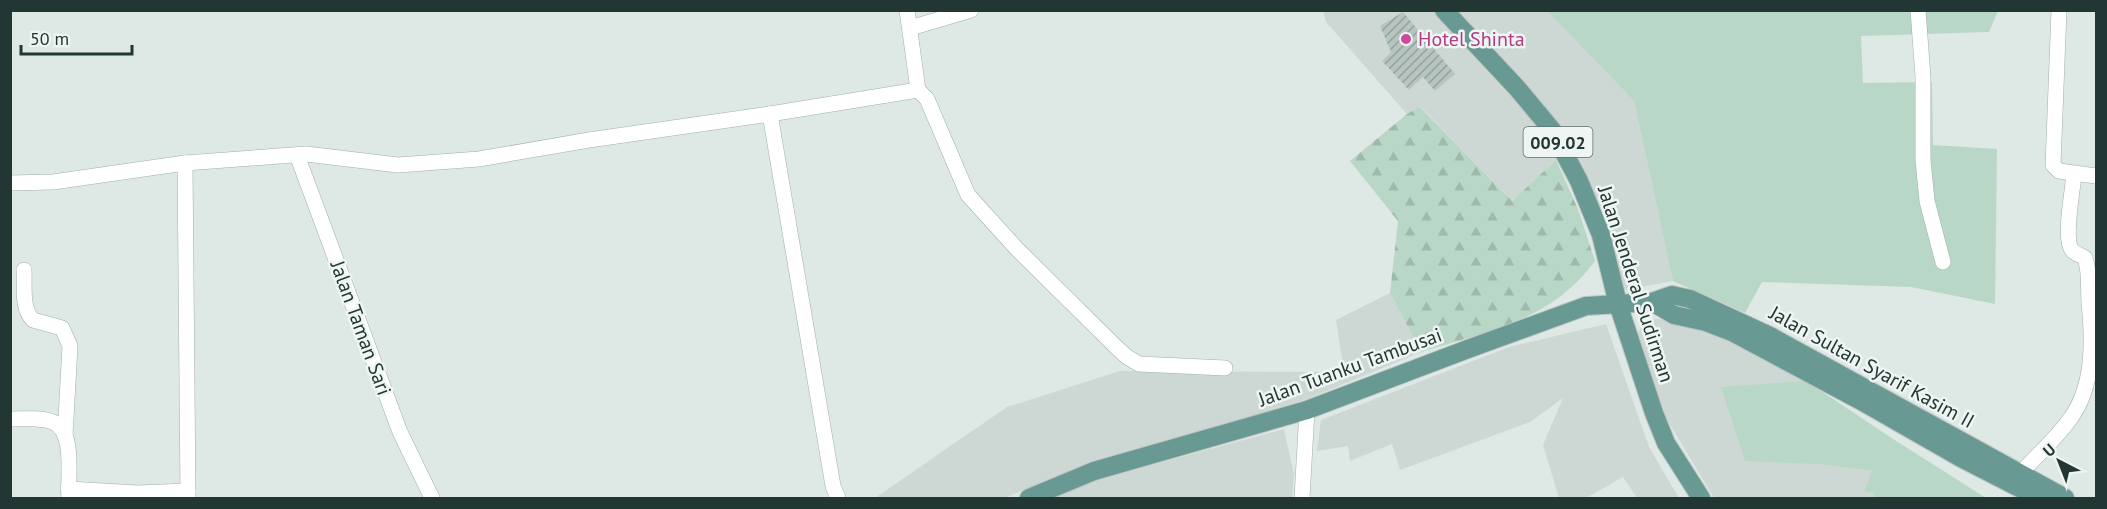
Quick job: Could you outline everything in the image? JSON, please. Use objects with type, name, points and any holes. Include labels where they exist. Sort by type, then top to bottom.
[{"type":"main road","name":"Jalan Jenderal Sudirman","points":[[1444,10],[1552,130],[1579,181],[1600,235],[1618,304],[1654,413],[1666,443],[1701,498]]},
{"type":"main road","name":"Jalan Sultan Syarif Kasim II","points":[[1618,304],[1652,302],[1674,315],[1706,322],[1732,332],[1854,397],[1961,458],[2065,498]]},
{"type":"main road","name":"Jalan Tuanku Tambusai","points":[[1029,498],[1094,471],[1307,410],[1586,306],[1618,304]]},
{"type":"main road","name":"Jalan Sultan Syarif Kasim II","points":[[2016,479],[2039,498]]},
{"type":"street","points":[[907,10],[918,90],[927,99],[968,195],[1026,257],[1127,357],[1139,364],[1225,368]]},
{"type":"street","points":[[910,28],[971,10]]},
{"type":"street","points":[[1918,10],[1923,76],[1923,160],[1927,201],[1943,262]]},
{"type":"street","points":[[2059,10],[2053,165],[2059,171],[2097,176]]},
{"type":"street","points":[[10,183],[53,182],[185,163],[306,154],[398,165],[479,159],[918,90]]},
{"type":"street","points":[[770,114],[833,486],[838,498]]},
{"type":"street","name":"Jalan Taman Sari","points":[[297,155],[399,432],[432,498]]},
{"type":"street","points":[[10,419],[52,422],[59,426],[69,448],[68,494],[118,492],[188,495],[185,163]]},
{"type":"street","points":[[2016,479],[2069,421],[2077,409],[2087,382],[2092,331],[2087,268],[2085,258],[2075,253],[2070,247],[2068,235],[2074,174]]},
{"type":"street","points":[[24,270],[26,310],[29,317],[62,328],[70,346],[65,436]]},
{"type":"street","points":[[1302,498],[1307,410]]},
{"type":"shaded area","points":[[1323,11],[1437,11],[1545,135],[1556,160],[1512,201],[1421,107],[1407,114],[1326,22]]},
{"type":"shaded area","points":[[1454,11],[1547,11],[1634,101],[1673,281],[1625,290],[1560,125]]},
{"type":"shaded area","points":[[1390,293],[1421,352],[1305,400],[1086,464],[1005,498],[875,498],[1007,407],[1120,371],[1344,372],[1336,320]]},
{"type":"shaded area","points":[[1651,318],[1682,322],[1723,337],[1806,381],[1816,464],[1873,471],[1865,492],[1875,493],[1875,498],[1714,498],[1668,421],[1637,342],[1643,324]]},
{"type":"shaded area","points":[[1606,324],[1649,447],[1679,498],[1637,498],[1623,477],[1586,498],[1559,498],[1543,445],[1563,398],[1530,422],[1400,470],[1392,444],[1350,461],[1348,446],[1317,451],[1321,420],[1509,347]]},
{"type":"shaded area","points":[[1284,429],[1294,475],[1292,498],[1049,498],[1092,481]]},
{"type":"green space","points":[[1547,11],[1998,11],[1989,32],[1861,36],[1863,83],[1932,82],[1933,145],[1997,149],[1995,304],[1911,287],[1762,282],[1745,313],[1673,281],[1634,101]]},
{"type":"green space","points":[[1420,107],[1512,201],[1556,160],[1578,209],[1595,261],[1559,298],[1538,311],[1516,322],[1421,352],[1390,293],[1398,221],[1350,161],[1407,114]]},
{"type":"green space","points":[[1806,381],[1986,498],[1875,498],[1874,493],[1864,492],[1872,471],[1816,464],[1745,461],[1721,387]]},
{"type":"building","name":"Hotel Shinta","points":[[1403,12],[1455,74],[1435,91],[1423,77],[1409,90],[1382,61],[1391,52],[1380,26]]},
{"type":"place","name":"Hotel Shinta","points":[[1406,39]]}]
